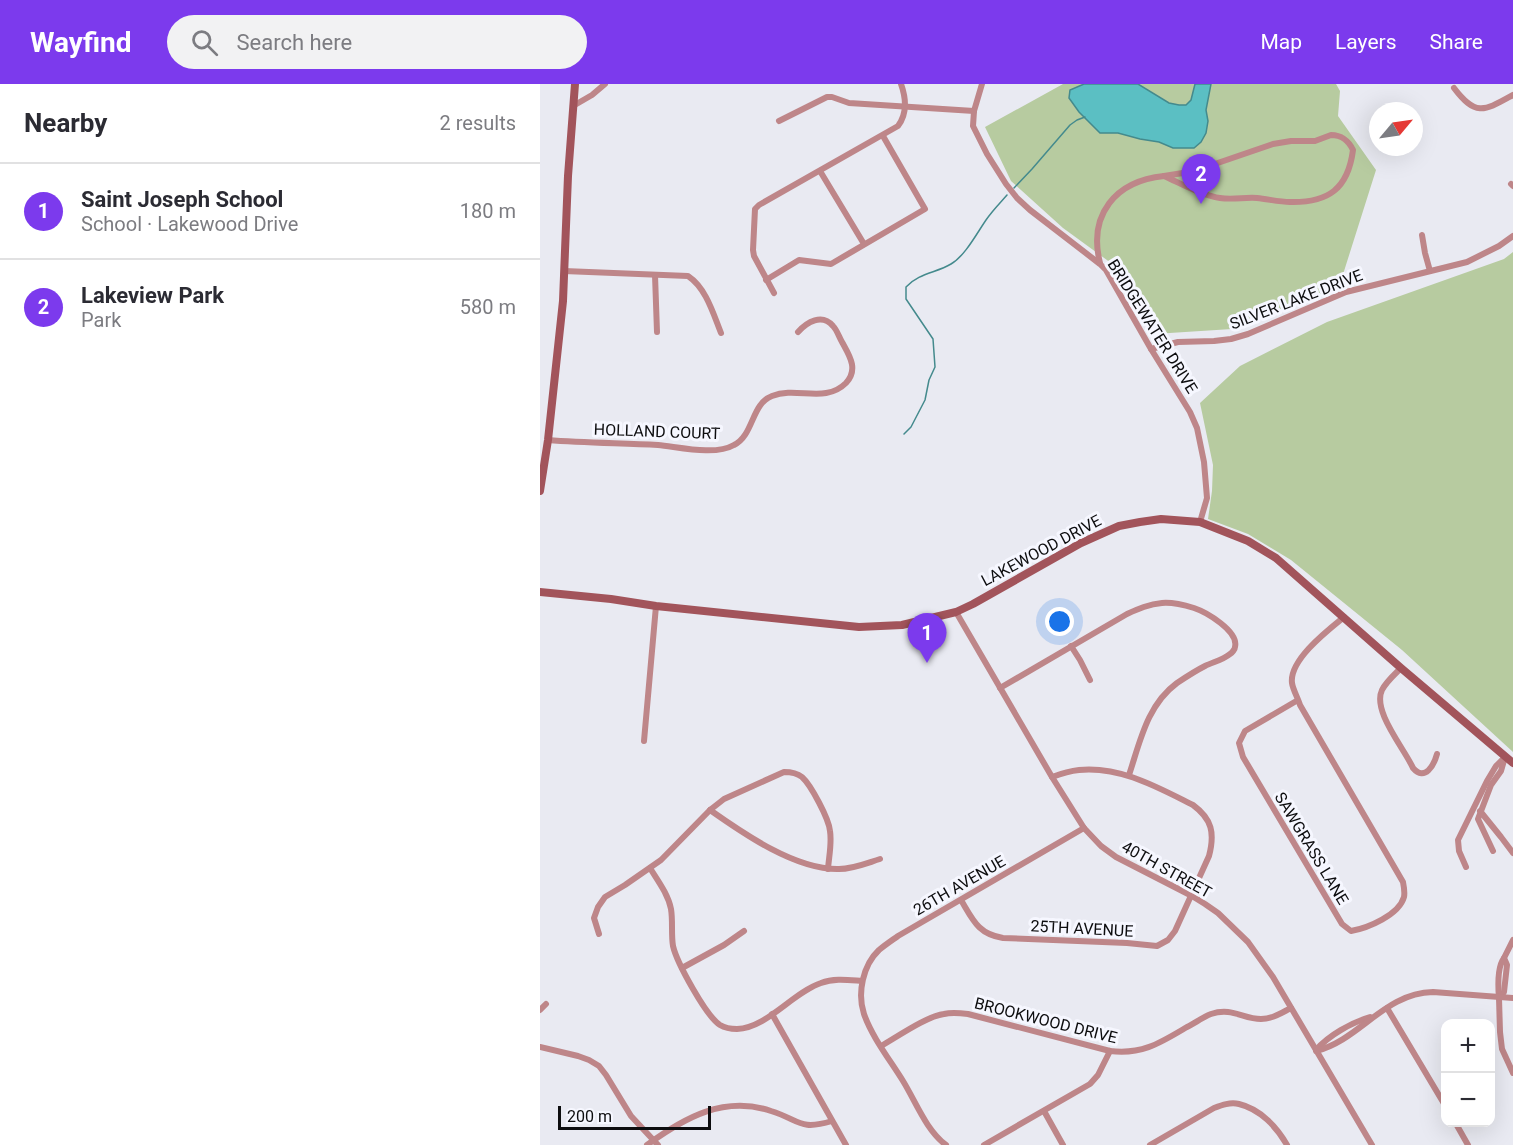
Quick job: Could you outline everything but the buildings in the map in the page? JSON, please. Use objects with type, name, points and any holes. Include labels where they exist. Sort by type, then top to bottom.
[{"type":"street","points":[[540,491],[548,440],[563,301],[575,84]]},
{"type":"street","points":[[573,106],[605,84]]},
{"type":"street","points":[[774,293],[754,256],[755,209],[898,126],[902,121],[905,106],[902,84]]},
{"type":"street","name":"BRIDGEWATER DRIVE","points":[[982,84],[974,111],[974,126],[987,154],[1017,198],[1106,270],[1190,412],[1197,428],[1204,462],[1207,498],[1200,522]]},
{"type":"street","points":[[1454,88],[1464,102],[1473,108],[1483,109],[1493,106],[1513,95]]},
{"type":"street","points":[[779,121],[827,97],[849,103],[974,111]]},
{"type":"street","points":[[1100,264],[1096,249],[1103,211],[1114,197],[1129,186],[1145,179],[1189,172],[1274,144],[1291,141],[1315,141],[1337,135],[1347,141],[1353,150],[1342,184],[1324,198],[1307,202],[1219,198],[1164,176]]},
{"type":"street","points":[[766,280],[799,260],[831,264],[925,209],[883,136]]},
{"type":"street","points":[[820,171],[864,244]]},
{"type":"street","points":[[1422,235],[1430,271]]},
{"type":"street","name":"SILVER LAKE DRIVE","points":[[1151,349],[1178,342],[1214,341],[1248,334],[1346,292],[1467,261],[1483,255],[1513,236]]},
{"type":"street","points":[[564,271],[688,276],[702,290],[721,333]]},
{"type":"street","points":[[655,275],[657,332]]},
{"type":"street","name":"HOLLAND COURT","points":[[548,440],[712,450],[735,445],[744,438],[760,405],[769,397],[775,394],[798,392],[828,393],[842,386],[850,378],[852,360],[832,324],[821,319],[815,320],[804,325],[798,332]]},
{"type":"street","name":"LAKEWOOD DRIVE","points":[[540,592],[859,627],[902,625],[956,612],[1081,543],[1119,526],[1161,519],[1200,522],[1248,541],[1276,558],[1513,763]]},
{"type":"street","points":[[1000,688],[1143,607],[1161,603],[1178,604],[1195,608],[1211,616],[1233,636],[1235,648],[1227,657],[1190,675],[1161,698],[1151,712],[1129,775]]},
{"type":"street","points":[[644,741],[656,606]]},
{"type":"street","name":"40TH STREET","points":[[956,612],[1084,828],[1101,846],[1116,857],[1192,896],[1218,913],[1248,942],[1273,977],[1372,1145]]},
{"type":"street","name":"SAWGRASS LANE","points":[[1298,700],[1245,731],[1239,743],[1243,757],[1342,924],[1351,931],[1363,929],[1392,914],[1399,906],[1404,898],[1403,882],[1298,700],[1291,681],[1297,663],[1320,637],[1344,618]]},
{"type":"street","points":[[1071,646],[1090,680]]},
{"type":"street","points":[[1401,668],[1382,689],[1380,700],[1382,711],[1417,772],[1422,774],[1427,771],[1434,764],[1437,754]]},
{"type":"street","points":[[1493,851],[1478,819],[1491,785],[1501,771],[1505,757]]},
{"type":"street","points":[[1466,867],[1459,851],[1458,840],[1487,781],[1505,757]]},
{"type":"street","name":"25TH AVENUE","points":[[961,900],[973,922],[981,930],[991,936],[1003,938],[1157,946],[1168,940],[1175,931],[1192,896],[1212,844],[1209,821],[1202,812],[1193,805],[1129,775],[1089,769],[1052,777]]},
{"type":"street","points":[[598,934],[594,918],[604,897],[639,877],[668,854],[710,810],[724,799],[784,772],[802,776],[826,817],[831,840],[828,869]]},
{"type":"street","points":[[710,810],[759,842],[796,860],[828,869],[850,868],[880,859]]},
{"type":"street","points":[[1480,811],[1513,853]]},
{"type":"street","name":"26TH AVENUE","points":[[862,981],[870,961],[888,943],[1084,828]]},
{"type":"street","points":[[650,868],[665,892],[670,909],[673,945],[682,968],[710,1016],[719,1025],[730,1029],[743,1029],[756,1024],[799,993],[822,982],[862,981],[861,1001],[864,1013],[932,1131],[946,1145]]},
{"type":"street","points":[[682,968],[744,931]]},
{"type":"street","points":[[1513,940],[1504,958],[1507,964],[1504,992],[1499,998],[1502,1049],[1513,1073]]},
{"type":"street","points":[[1316,1051],[1328,1048],[1363,1026],[1373,1016],[1409,996],[1433,992],[1513,998]]},
{"type":"street","points":[[540,1010],[546,1004]]},
{"type":"street","name":"BROOKWOOD DRIVE","points":[[881,1046],[933,1017],[956,1013],[968,1014],[1124,1053],[1154,1046],[1212,1014],[1234,1012],[1259,1019],[1275,1016],[1291,1008]]},
{"type":"street","points":[[1387,1008],[1441,1099]]},
{"type":"street","points":[[772,1014],[846,1145]]},
{"type":"street","points":[[540,1047],[578,1056],[599,1066],[631,1116],[656,1142]]},
{"type":"street","points":[[984,1145],[1090,1084],[1098,1075],[1110,1051]]},
{"type":"street","points":[[1150,1145],[1163,1142],[1214,1108],[1226,1104],[1237,1104],[1254,1110],[1268,1121],[1287,1145]]},
{"type":"street","points":[[647,1145],[656,1142],[683,1122],[716,1108],[752,1106],[769,1110],[807,1126],[832,1121]]},
{"type":"street","points":[[1044,1111],[1063,1145]]},
{"type":"street","points":[[1458,1127],[1468,1145]]},
{"type":"green space","points":[[1063,84],[1336,84],[1340,91],[1338,116],[1376,170],[1339,287],[1232,329],[1154,334],[1111,263],[1063,228],[1011,181],[985,127]]},
{"type":"green space","points":[[1513,252],[1513,752],[1402,650],[1291,560],[1248,534],[1208,519],[1213,465],[1200,403],[1240,366],[1327,322],[1504,259]]},
{"type":"water","points":[[1084,84],[1138,84],[1169,103],[1186,105],[1191,100],[1195,84],[1211,84],[1206,110],[1208,121],[1206,133],[1194,148],[1173,148],[1159,142],[1118,133],[1100,133],[1069,98],[1070,90]]},
{"type":"waterway","points":[[1014,188],[1070,125],[1085,117]]},
{"type":"waterway","points":[[904,434],[911,427],[925,400],[929,380],[935,367],[933,339],[906,299],[906,287],[916,279],[945,267],[961,256],[991,213],[1007,195]]},
{"type":"place","name":"Lakeview Park","points":[[1201,204]]},
{"type":"place","name":"Saint Joseph School","points":[[927,663]]}]
